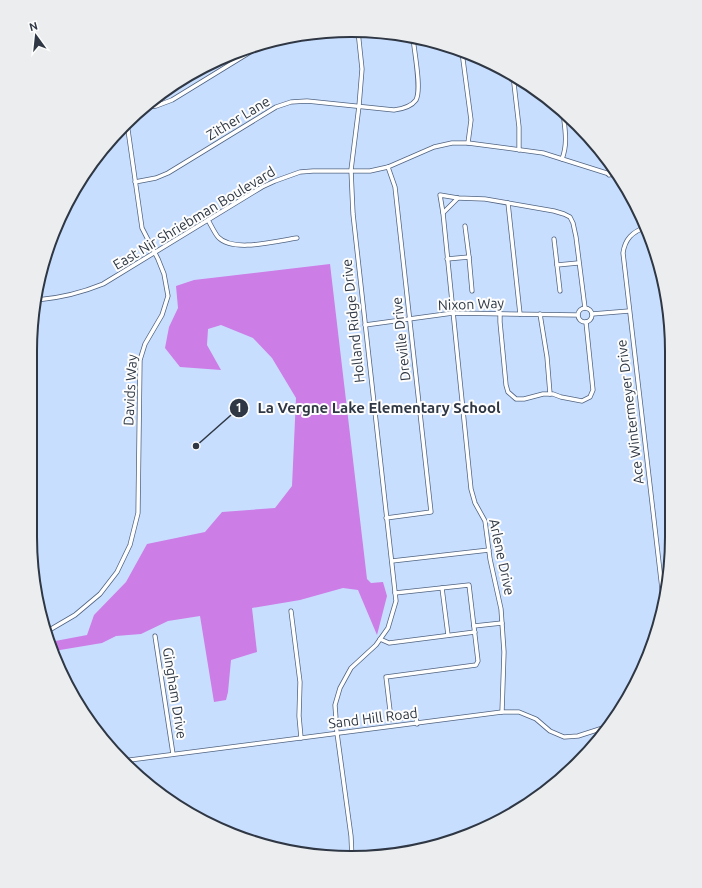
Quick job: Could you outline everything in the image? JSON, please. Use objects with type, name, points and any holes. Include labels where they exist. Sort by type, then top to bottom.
[{"type":"street","name":"Holland Ridge Drive","points":[[352,851],[335,705],[340,688],[351,668],[376,645],[388,628],[396,601],[364,325],[353,214],[351,170],[362,68],[359,37]]},
{"type":"street","name":"Zither Lane","points":[[136,182],[156,178],[168,173],[276,107],[291,102],[307,100],[394,110],[406,108],[415,100],[419,90],[414,43]]},
{"type":"street","points":[[155,106],[172,100],[241,57]]},
{"type":"street","points":[[463,58],[471,120],[468,143]]},
{"type":"street","points":[[514,83],[519,126],[519,150]]},
{"type":"street","points":[[562,159],[566,149],[564,121]]},
{"type":"street","name":"Davids Way","points":[[51,629],[76,615],[100,594],[116,572],[130,545],[138,513],[140,360],[145,344],[162,315],[168,296],[164,274],[142,228],[128,130]]},
{"type":"street","name":"East Nir Shriebman Boulevard","points":[[42,299],[85,292],[112,279],[262,187],[300,172],[313,170],[370,171],[388,167],[434,147],[452,143],[468,143],[543,153],[609,174]]},
{"type":"street","name":"Dreville Drive","points":[[386,518],[431,512],[395,187],[388,167]]},
{"type":"street","name":"Arlene Drive","points":[[458,198],[440,195],[471,489],[476,504],[486,521],[489,550],[498,590],[502,623],[504,652],[502,712]]},
{"type":"street","points":[[443,213],[458,198],[485,199],[554,211],[570,217],[573,222],[576,237],[578,263],[585,308]]},
{"type":"street","points":[[508,203],[520,314]]},
{"type":"street","points":[[208,220],[218,237],[229,244],[246,245],[297,238]]},
{"type":"street","points":[[466,226],[472,291]]},
{"type":"street","name":"Ace Wintermeyer Drive","points":[[640,229],[630,236],[624,244],[623,253],[661,583]]},
{"type":"street","points":[[554,239],[560,291]]},
{"type":"street","points":[[447,259],[468,257]]},
{"type":"street","points":[[557,265],[578,263]]},
{"type":"street","points":[[585,308],[589,309],[592,314]]},
{"type":"street","points":[[585,308],[580,310],[578,315],[580,320],[586,322]]},
{"type":"street","points":[[592,314],[629,310]]},
{"type":"street","name":"Nixon Way","points":[[364,325],[453,313],[578,315]]},
{"type":"street","points":[[500,313],[506,385],[508,392],[516,399],[524,399],[544,394],[582,401],[590,397],[593,390],[586,322]]},
{"type":"street","points":[[540,314],[547,357],[550,394]]},
{"type":"street","points":[[586,322],[590,319],[592,314]]},
{"type":"street","points":[[392,560],[489,550]]},
{"type":"street","points":[[395,593],[469,585],[478,662],[476,665],[386,677],[392,719],[416,716],[418,724]]},
{"type":"street","points":[[442,588],[448,635]]},
{"type":"street","points":[[290,611],[300,682],[299,716],[301,738]]},
{"type":"street","points":[[474,626],[502,623]]},
{"type":"street","points":[[380,639],[389,643],[475,632]]},
{"type":"street","name":"Gingham Drive","points":[[155,636],[173,754]]},
{"type":"street","name":"Sand Hill Road","points":[[131,761],[337,732],[365,731],[502,712],[519,712],[525,714],[536,719],[550,731],[564,737],[578,736],[599,729]]},
{"type":"shaded area","points":[[330,264],[367,579],[371,583],[383,582],[387,596],[377,635],[358,590],[343,588],[300,600],[252,608],[257,652],[231,660],[226,700],[214,702],[200,616],[168,621],[141,634],[116,636],[102,643],[59,650],[55,641],[87,635],[94,615],[126,582],[147,544],[205,532],[222,512],[275,508],[292,486],[296,398],[272,358],[253,338],[221,325],[208,329],[207,345],[221,370],[180,367],[165,348],[169,327],[178,308],[176,286],[194,280]]},
{"type":"place","name":"La Vergne Lake Elementary School","points":[[196,446]]}]
